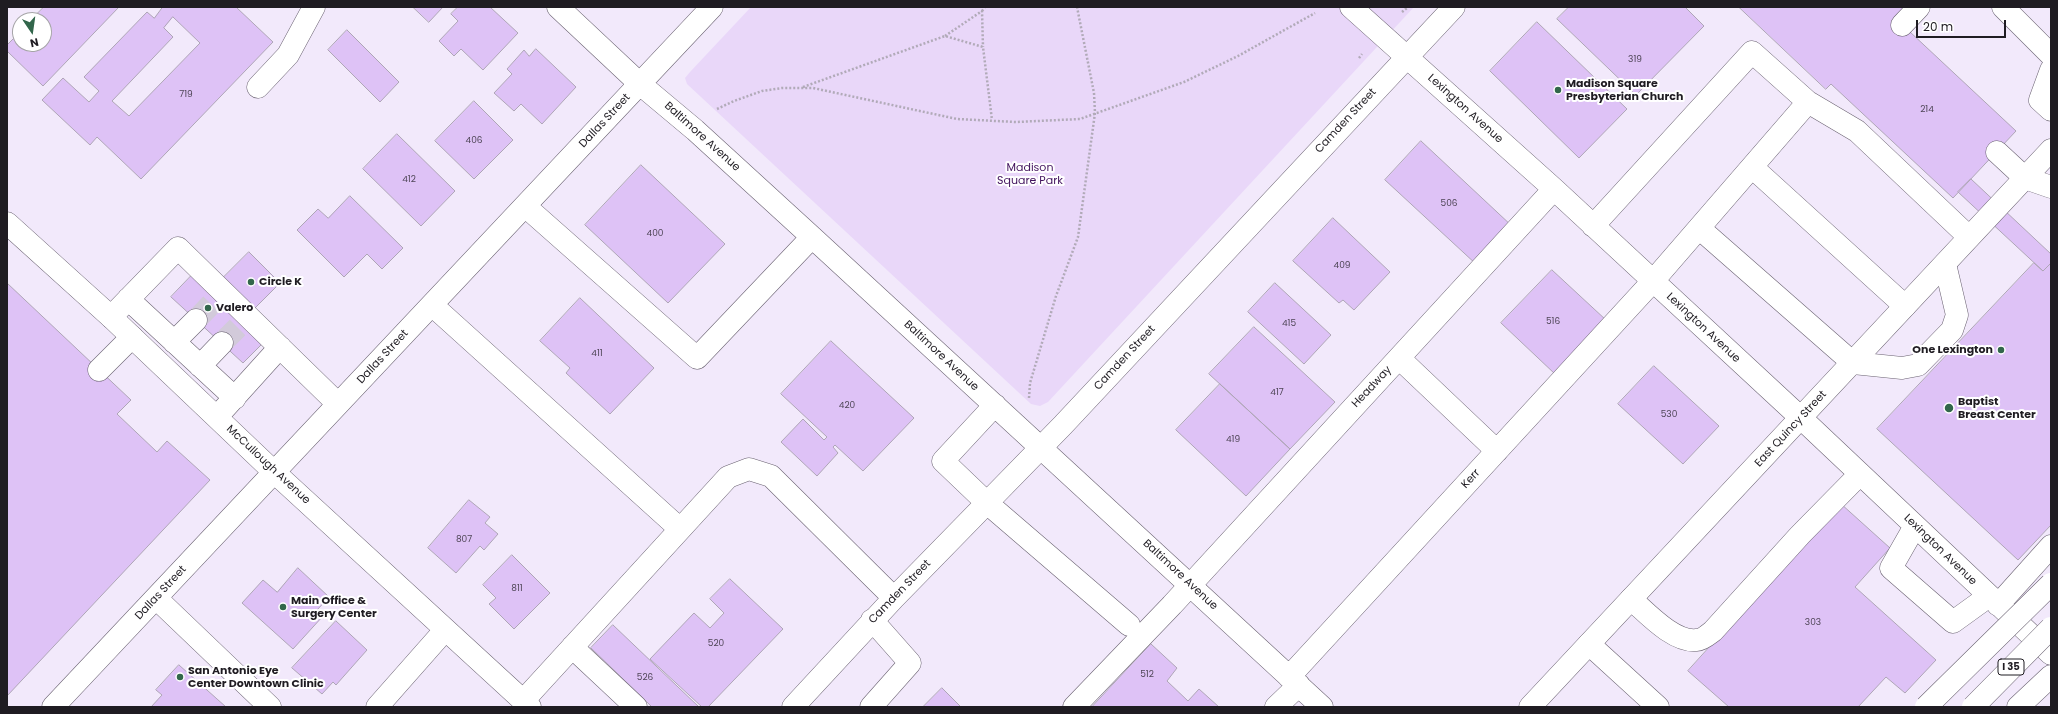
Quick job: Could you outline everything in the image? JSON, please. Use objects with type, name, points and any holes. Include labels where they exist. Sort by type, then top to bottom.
[{"type":"main road","points":[[258,87],[288,55],[314,7]]},
{"type":"main road","name":"Baltimore Avenue","points":[[558,7],[640,84],[694,130],[812,237],[1322,707]]},
{"type":"main road","name":"Dallas Street","points":[[60,705],[156,598],[712,7]]},
{"type":"main road","name":"Lexington Avenue","points":[[1351,7],[1554,189],[1801,418],[2013,620],[2051,654]]},
{"type":"main road","name":"Camden Street","points":[[793,707],[872,620],[987,503],[1040,446],[1063,425],[1454,7]]},
{"type":"main road","points":[[1902,25],[1918,7]]},
{"type":"main road","points":[[2003,7],[2051,55]]},
{"type":"main road","points":[[1593,226],[1752,52],[1808,102],[1857,132],[1970,237]]},
{"type":"main road","points":[[2051,70],[2040,100],[2051,110]]},
{"type":"main road","name":"Kerr","points":[[1276,707],[1294,681],[1497,451],[1653,281],[1808,102]]},
{"type":"main road","name":"East Quincy Street","points":[[1537,705],[1589,644],[2051,150]]},
{"type":"main road","points":[[1997,152],[2025,178],[2051,187]]},
{"type":"main road","points":[[1752,167],[1905,306]]},
{"type":"main road","name":"Headway","points":[[1074,707],[1190,584],[1554,189]]},
{"type":"main road","points":[[525,206],[697,358],[812,237]]},
{"type":"main road","name":"McCullough Avenue","points":[[7,223],[111,317],[274,472],[526,704]]},
{"type":"main road","points":[[1699,228],[1852,363],[1902,368],[1918,365],[1952,330],[1957,315],[1945,264]]},
{"type":"main road","points":[[111,317],[178,248],[221,294],[280,347],[338,404]]},
{"type":"main road","points":[[128,299],[235,398]]},
{"type":"main road","points":[[432,305],[680,529]]},
{"type":"main road","points":[[174,342],[196,320]]},
{"type":"main road","points":[[99,370],[132,337]]},
{"type":"main road","points":[[200,366],[222,343]]},
{"type":"main road","points":[[217,417],[280,347]]},
{"type":"main road","points":[[1399,358],[1497,451]]},
{"type":"main road","points":[[995,405],[943,461],[987,503],[1129,625]]},
{"type":"main road","points":[[526,704],[572,647],[728,477],[749,469],[771,476],[894,598]]},
{"type":"main road","points":[[1631,599],[1671,632],[1685,640],[1698,640],[1713,631],[1800,535],[1860,474]]},
{"type":"main road","points":[[1915,526],[1890,568],[1953,622],[1993,600],[2051,546]]},
{"type":"main road","points":[[1926,707],[2051,584]]},
{"type":"main road","points":[[156,598],[270,707]]},
{"type":"main road","points":[[871,707],[910,664],[872,620]]},
{"type":"main road","name":"I 35","points":[[1973,707],[2051,628]]},
{"type":"main road","points":[[377,707],[445,630]]},
{"type":"main road","points":[[1589,644],[1658,707]]},
{"type":"main road","points":[[572,647],[636,707]]},
{"type":"main road","points":[[2018,707],[2051,676]]},
{"type":"path","points":[[800,88],[944,36],[982,11],[985,7]]},
{"type":"path","points":[[1028,398],[1030,382],[1056,296],[1078,237],[1095,113],[1094,93],[1077,7]]},
{"type":"path","points":[[1402,12],[1407,8],[1405,7]]},
{"type":"path","points":[[982,11],[983,47],[992,120]]},
{"type":"path","points":[[717,109],[734,100],[762,92],[782,88],[813,88],[957,119],[1016,122],[1080,119],[1184,82],[1238,56],[1315,13]]},
{"type":"path","points":[[944,36],[983,47]]},
{"type":"path","points":[[1359,58],[1362,54]]},
{"type":"green space","name":"Madison Square Park","points":[[751,7],[1414,7],[1048,402],[1040,406],[1031,404],[687,84],[685,78]]},
{"type":"building","points":[[44,7],[119,7],[43,86],[7,51],[7,45],[12,40],[12,52],[52,52],[52,12],[39,12]]},
{"type":"building","points":[[163,7],[236,7],[273,42],[141,179],[97,137],[90,145],[42,100],[63,78],[89,102],[99,91],[84,77],[147,12],[154,18]],"holes":[[[173,17],[200,43],[129,116],[112,101],[173,37],[164,28]]]},
{"type":"building","points":[[413,7],[443,7],[429,22]]},
{"type":"building","points":[[458,7],[490,7],[518,33],[483,70],[461,49],[454,56],[439,41],[458,21],[451,14]]},
{"type":"building","points":[[1569,7],[1685,7],[1704,26],[1636,95],[1557,19]]},
{"type":"building","points":[[1739,7],[1904,7],[1894,17],[2016,131],[1953,198],[1831,84],[1826,89]]},
{"type":"building","name":"Madison Square Presbyterian Church","points":[[1537,22],[1627,109],[1579,158],[1490,71]]},
{"type":"building","points":[[347,30],[399,82],[380,102],[328,50]]},
{"type":"building","points":[[536,49],[576,87],[542,124],[521,104],[514,111],[494,93],[512,74],[507,69],[524,50],[529,56]]},
{"type":"building","points":[[474,101],[513,140],[474,179],[435,141]]},
{"type":"building","points":[[397,134],[455,191],[421,226],[363,169]]},
{"type":"building","points":[[1421,141],[1513,227],[1477,265],[1385,180]]},
{"type":"building","points":[[641,165],[725,244],[668,303],[585,225]]},
{"type":"building","points":[[1971,179],[2051,254],[2051,263],[2043,271],[1958,192]]},
{"type":"building","points":[[350,196],[403,248],[382,269],[367,254],[344,277],[297,230],[318,209],[328,218]]},
{"type":"building","points":[[1333,218],[1390,272],[1354,310],[1343,300],[1339,303],[1293,261]]},
{"type":"building","name":"Circle K","points":[[249,252],[280,283],[252,311],[221,280]]},
{"type":"building","name":"Baptist Breast Center","points":[[2034,263],[2043,271],[2051,263],[2051,525],[2018,560],[1877,429]]},
{"type":"building","points":[[1552,270],[1606,320],[1555,374],[1501,323]]},
{"type":"building","name":"Valero","points":[[194,273],[267,339],[243,363],[171,297]]},
{"type":"building","points":[[7,283],[131,400],[117,414],[157,452],[167,441],[210,480],[7,696]]},
{"type":"building","points":[[1275,283],[1331,335],[1304,364],[1248,312]]},
{"type":"building","points":[[580,298],[654,368],[610,414],[566,373],[570,368],[540,341]]},
{"type":"building","points":[[1254,327],[1335,402],[1290,449],[1209,374]]},
{"type":"building","points":[[831,341],[914,418],[863,471],[835,445],[833,447],[838,453],[817,476],[781,442],[803,419],[824,440],[827,437],[781,394]]},
{"type":"building","points":[[1654,366],[1719,426],[1683,464],[1618,404]]},
{"type":"building","points":[[1220,384],[1290,449],[1246,496],[1176,430]]},
{"type":"building","points":[[469,500],[490,517],[485,523],[498,534],[484,550],[480,546],[456,573],[428,548]]},
{"type":"building","points":[[1840,503],[1890,548],[1855,587],[1936,660],[1905,693],[1886,677],[1858,707],[1729,707],[1688,671]]},
{"type":"building","points":[[512,555],[550,593],[514,629],[489,604],[496,598],[483,585]]},
{"type":"building","name":"Main Office & Surgery Center","points":[[298,568],[329,597],[317,610],[323,616],[293,649],[242,603],[263,580],[277,592]]},
{"type":"building","points":[[730,579],[783,629],[708,707],[702,707],[650,659],[694,613],[710,628],[724,613],[710,599]]},
{"type":"building","points":[[336,621],[367,650],[336,685],[333,682],[322,694],[292,668]]},
{"type":"building","points":[[613,625],[699,707],[652,707],[591,648]]},
{"type":"building","points":[[1151,644],[1177,668],[1167,681],[1188,701],[1199,689],[1219,707],[1092,707]]},
{"type":"building","name":"San Antonio Eye Center Downtown Clinic","points":[[179,665],[226,707],[151,707],[162,695],[156,690]]},
{"type":"building","points":[[942,688],[961,707],[923,707]]},
{"type":"tunnel","points":[[196,320],[219,296]]},
{"type":"tunnel","points":[[222,343],[246,319]]},
{"type":"place","name":"Madison Square Presbyterian Church","points":[[1558,90]]},
{"type":"place","name":"Circle K","points":[[251,282]]},
{"type":"place","name":"Valero","points":[[208,308]]},
{"type":"place","name":"One Lexington","points":[[2001,350]]},
{"type":"place","name":"Baptist Breast Center","points":[[1949,408]]},
{"type":"place","name":"Main Office & Surgery Center","points":[[283,607]]},
{"type":"place","name":"San Antonio Eye Center Downtown Clinic","points":[[180,677]]}]
